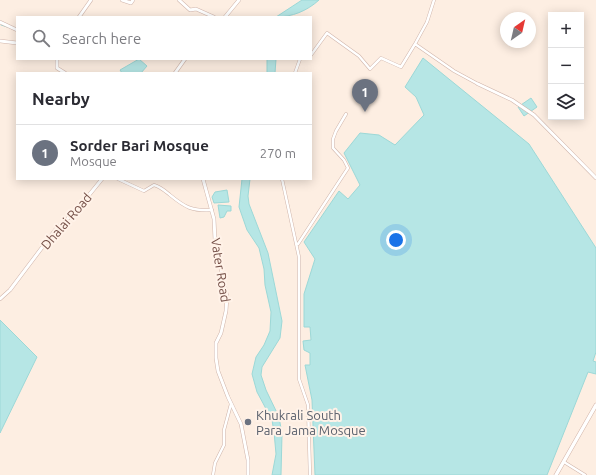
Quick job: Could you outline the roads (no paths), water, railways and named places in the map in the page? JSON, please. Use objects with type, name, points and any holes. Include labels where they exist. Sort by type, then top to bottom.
[{"type":"main road","points":[[556,475],[596,405]]},
{"type":"street","points":[[80,16],[91,0]]},
{"type":"street","points":[[122,0],[131,3],[133,0]]},
{"type":"street","points":[[179,0],[190,10],[196,10],[211,16]]},
{"type":"street","points":[[226,16],[239,0]]},
{"type":"street","points":[[312,54],[326,33],[358,56],[370,69],[381,58],[401,66],[427,22],[434,0]]},
{"type":"street","points":[[0,22],[16,30]]},
{"type":"street","points":[[0,41],[16,43]]},
{"type":"street","points":[[414,44],[454,71],[512,100],[534,115],[564,148],[596,178]]},
{"type":"street","points":[[57,60],[57,68],[63,72]]},
{"type":"street","points":[[176,72],[184,60]]},
{"type":"street","points":[[295,72],[300,60]]},
{"type":"street","points":[[297,244],[348,168],[344,160],[333,148],[333,139],[346,114]]},
{"type":"street","name":"Dhalai Road","points":[[0,299],[10,290],[56,229],[76,211],[101,180]]},
{"type":"street","points":[[120,180],[144,191],[152,184],[158,186],[188,208],[197,210],[212,210]]},
{"type":"street","name":"Vater Road","points":[[203,180],[212,210],[215,240],[227,297],[226,311],[221,333],[216,343],[216,358],[218,371],[231,404],[241,424],[247,454],[248,475]]},
{"type":"street","points":[[282,180],[299,257],[300,379],[308,405],[310,475]]},
{"type":"street","points":[[213,475],[215,463],[224,445],[224,430],[231,404]]},
{"type":"street","points":[[564,462],[585,475]]},
{"type":"water","points":[[302,0],[319,0],[299,13],[288,16],[278,16]]},
{"type":"water","points":[[423,58],[529,144],[596,248],[596,352],[593,361],[596,362],[596,374],[588,372],[547,475],[315,475],[312,400],[305,365],[310,365],[310,353],[304,350],[303,341],[311,340],[310,327],[304,327],[304,294],[315,259],[304,242],[339,191],[348,199],[360,185],[344,153],[360,133],[379,135],[395,145],[424,115],[416,97],[405,87]]},
{"type":"water","points":[[137,60],[140,60],[147,66],[142,72],[121,72],[120,70]]},
{"type":"water","points":[[267,60],[276,60],[275,72],[267,72]]},
{"type":"water","points":[[531,98],[537,107],[524,116],[518,107]]},
{"type":"water","points":[[242,180],[250,180],[248,196],[249,204],[268,253],[282,321],[280,338],[262,367],[261,375],[266,390],[279,417],[282,434],[281,475],[272,475],[276,454],[272,420],[257,392],[252,374],[256,357],[264,345],[270,331],[271,312],[259,248],[247,230],[239,207]]},
{"type":"water","points":[[227,190],[229,202],[214,203],[212,197],[215,192]]},
{"type":"water","points":[[218,205],[231,206],[231,211],[227,211],[224,217],[220,218]]},
{"type":"water","points":[[0,320],[37,357],[0,433]]},
{"type":"waterway","points":[[1,25],[7,27]]},
{"type":"place","name":"Sorder Bari Mosque","points":[[365,112]]},
{"type":"place","name":"Khukrali South Para Jama Mosque","points":[[248,422]]}]
